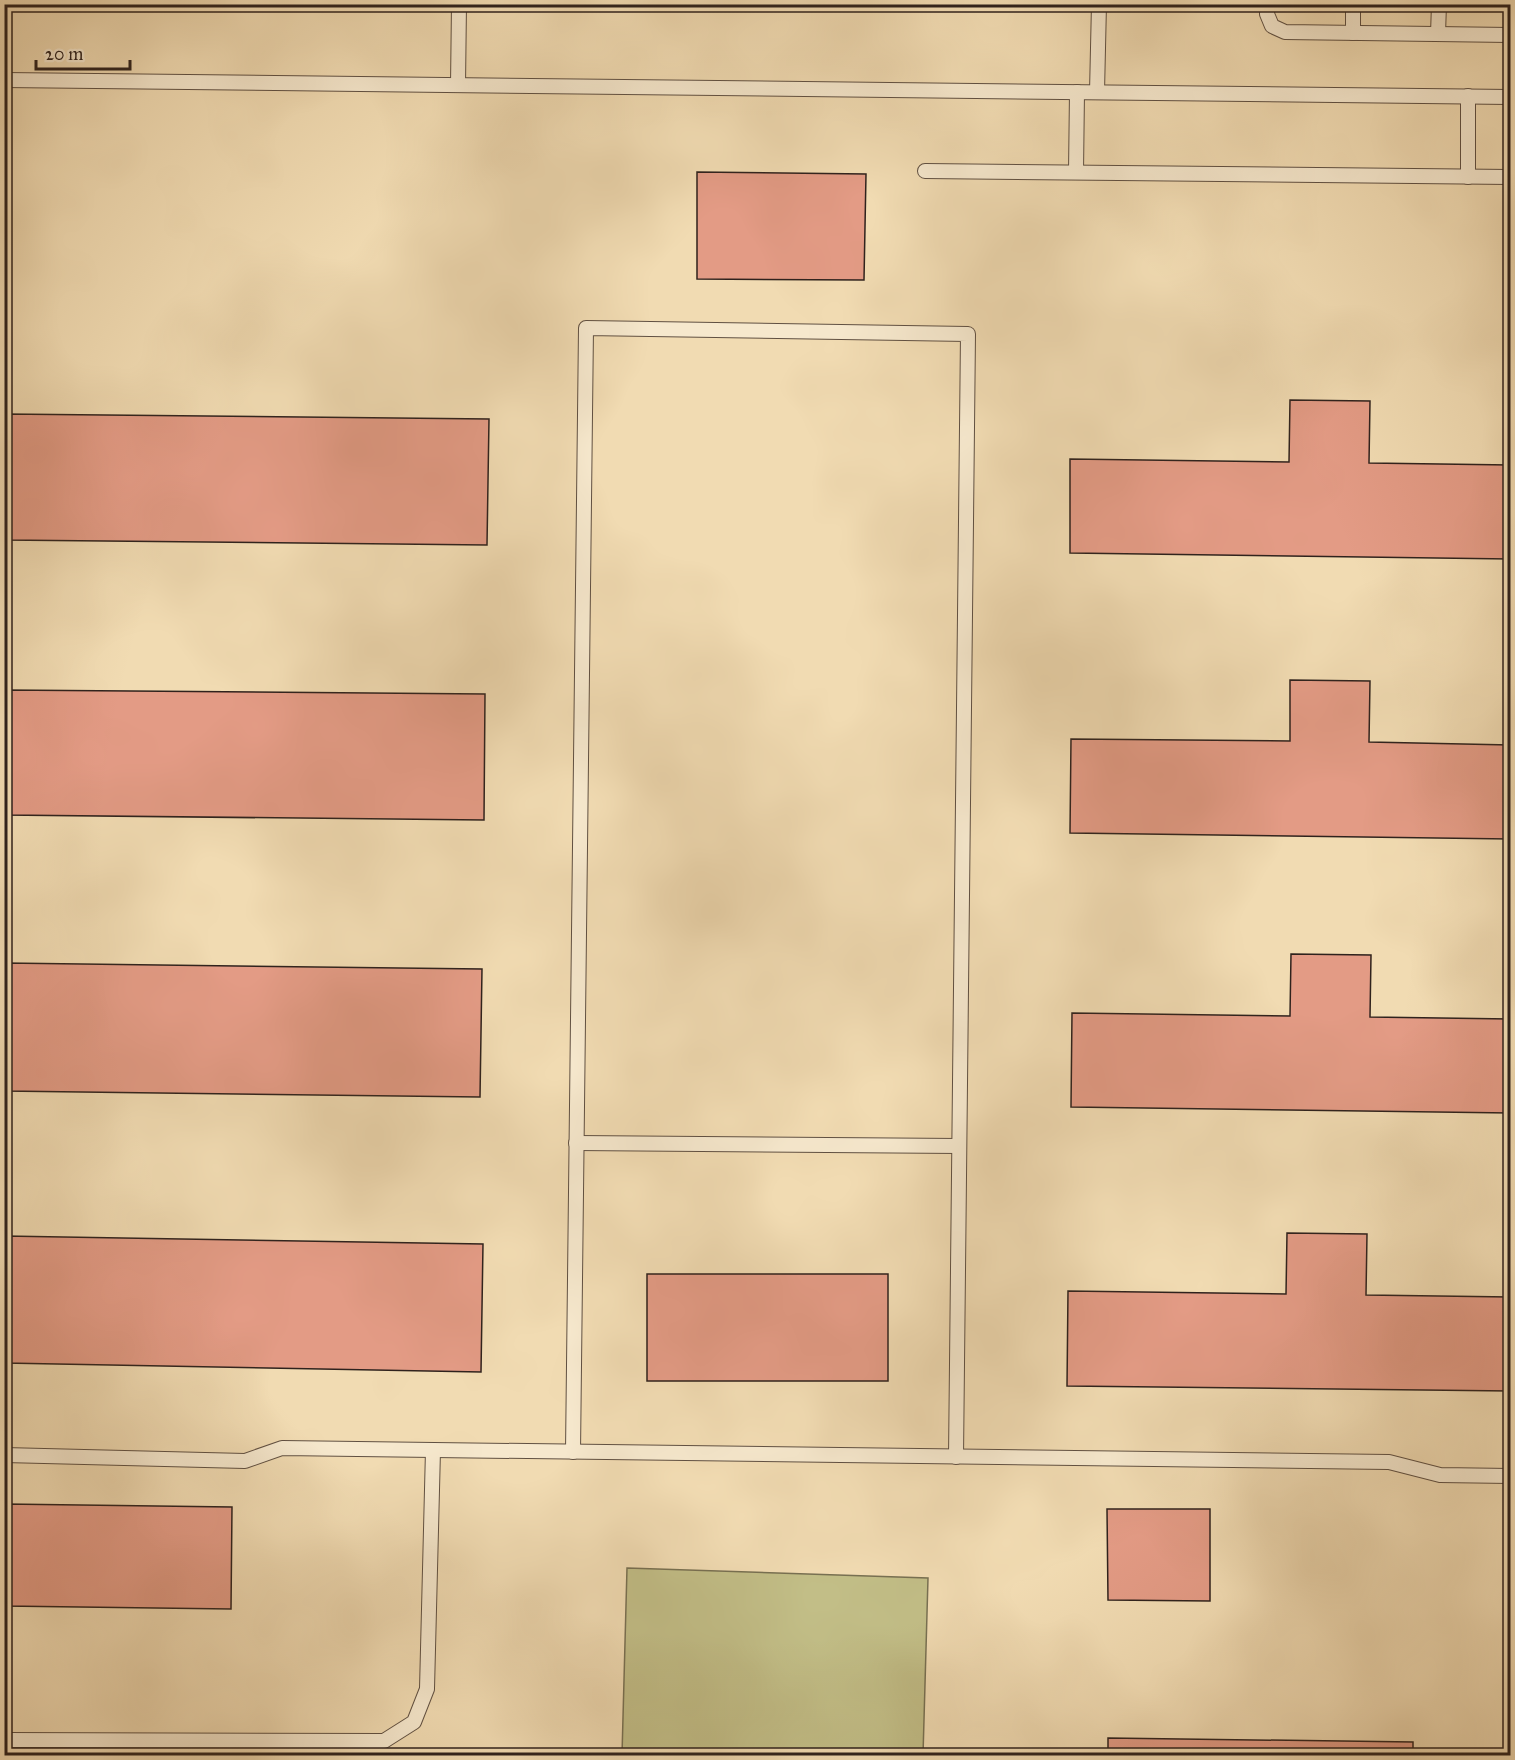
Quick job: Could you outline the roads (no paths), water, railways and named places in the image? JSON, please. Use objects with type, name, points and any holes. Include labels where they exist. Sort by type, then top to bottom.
[{"type":"lane","points":[[458,85],[459,4]]},
{"type":"lane","points":[[1097,92],[1099,4]]},
{"type":"lane","points":[[1268,4],[1267,14],[1272,26],[1285,32],[1510,34]]},
{"type":"lane","points":[[1353,4],[1353,33]]},
{"type":"lane","points":[[1438,34],[1439,4]]},
{"type":"lane","points":[[4,80],[1510,97]]},
{"type":"lane","points":[[1076,172],[1077,92]]},
{"type":"lane","points":[[1468,96],[1468,177]]},
{"type":"lane","points":[[924,171],[1510,177]]},
{"type":"lane","points":[[573,1452],[586,328],[968,334],[956,1456]]},
{"type":"lane","points":[[576,1143],[959,1146]]},
{"type":"lane","points":[[4,1455],[245,1461],[282,1448],[1389,1462],[1440,1475],[1510,1476]]},
{"type":"lane","points":[[4,1740],[384,1741],[414,1722],[427,1689],[433,1450]]}]
